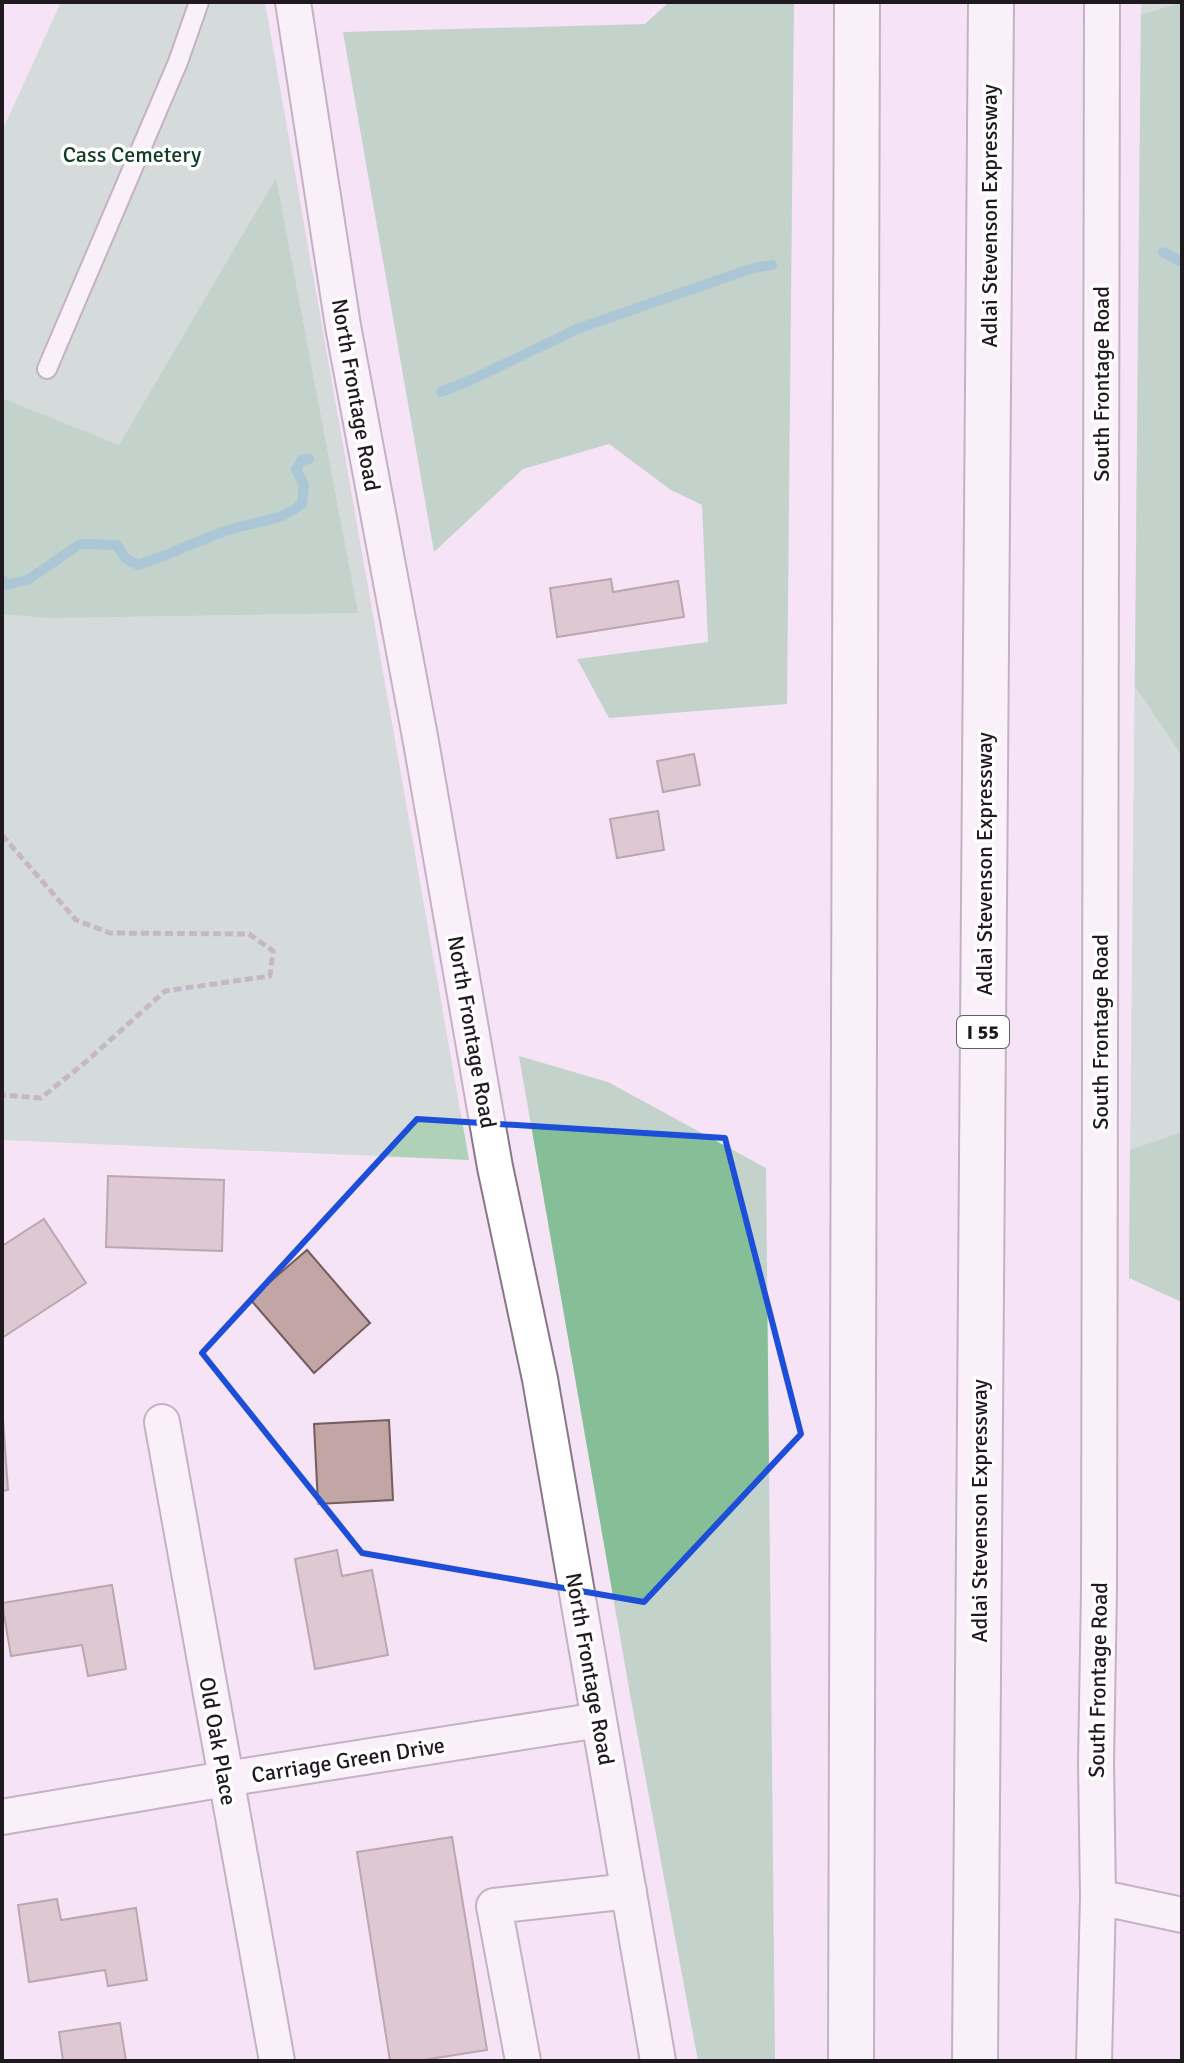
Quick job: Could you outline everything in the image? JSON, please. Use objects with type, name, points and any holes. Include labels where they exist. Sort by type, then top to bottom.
[{"type":"highway","points":[[851,2061],[857,2]]},
{"type":"highway","name":"Adlai Stevenson Expressway","points":[[975,2061],[991,2]]},
{"type":"street","name":"North Frontage Road","points":[[293,2],[343,326],[421,742],[495,1167],[540,1379],[658,2061]]},
{"type":"street","name":"South Frontage Road","points":[[1094,2061],[1098,1897],[1102,2]]},
{"type":"street","name":"Old Oak Place","points":[[162,1422],[277,2061]]},
{"type":"street","name":"Carriage Green Drive","points":[[2,1817],[599,1720]]},
{"type":"street","points":[[523,2061],[494,1906],[629,1891]]},
{"type":"street","points":[[1098,1897],[1182,1915]]},
{"type":"lane","points":[[47,369],[178,62],[199,2]]},
{"type":"path","points":[[2,835],[76,920],[110,933],[249,934],[273,951],[270,976],[165,991],[41,1098],[2,1095]]},
{"type":"highlighted area","points":[[417,1119],[725,1138],[801,1434],[644,1602],[362,1553],[202,1353]]},
{"type":"green space","name":"Cass Cemetery","points":[[61,2],[265,2],[469,1160],[2,1140],[2,131]]},
{"type":"green space","points":[[669,2],[794,2],[787,704],[609,718],[577,659],[708,642],[702,505],[671,490],[609,444],[523,469],[434,552],[343,32],[645,24]]},
{"type":"green space","points":[[1141,2],[1182,2],[1182,1302],[1129,1278]]},
{"type":"green space","points":[[1182,2],[1182,756],[1135,686],[1141,15]]},
{"type":"green space","points":[[276,178],[358,613],[49,618],[2,614],[2,398],[119,445]]},
{"type":"green space","points":[[519,1056],[608,1082],[766,1168],[775,2061],[698,2061],[630,1694]]},
{"type":"green space","points":[[1182,1132],[1182,1302],[1129,1278],[1130,1150]]},
{"type":"building","points":[[611,579],[613,592],[678,581],[684,617],[557,637],[550,588]]},
{"type":"building","points":[[694,754],[700,785],[663,792],[657,761]]},
{"type":"building","points":[[658,811],[664,850],[617,858],[610,819]]},
{"type":"building","points":[[108,1176],[224,1180],[222,1251],[106,1247]]},
{"type":"building","points":[[44,1219],[86,1283],[2,1338],[2,1246]]},
{"type":"building","points":[[307,1250],[370,1323],[314,1373],[250,1299]]},
{"type":"building","points":[[2,1405],[8,1490],[2,1491]]},
{"type":"building","points":[[389,1420],[393,1500],[318,1504],[314,1424]]},
{"type":"building","points":[[337,1550],[342,1576],[372,1570],[388,1655],[315,1669],[295,1559]]},
{"type":"building","points":[[112,1585],[126,1669],[88,1676],[82,1645],[11,1656],[2,1603]]},
{"type":"building","points":[[452,1837],[487,2050],[417,2061],[390,2061],[357,1852]]},
{"type":"building","points":[[57,1899],[61,1920],[136,1908],[147,1980],[108,1986],[105,1970],[29,1982],[18,1905]]},
{"type":"building","points":[[120,2023],[126,2061],[63,2061],[59,2032]]},
{"type":"waterway","points":[[1163,252],[1182,262]]},
{"type":"waterway","points":[[441,392],[577,329],[753,268],[772,265]]},
{"type":"waterway","points":[[2,579],[7,585],[29,579],[80,544],[117,545],[125,558],[138,565],[226,531],[283,515],[302,504],[304,485],[296,469],[302,460],[309,459]]}]
